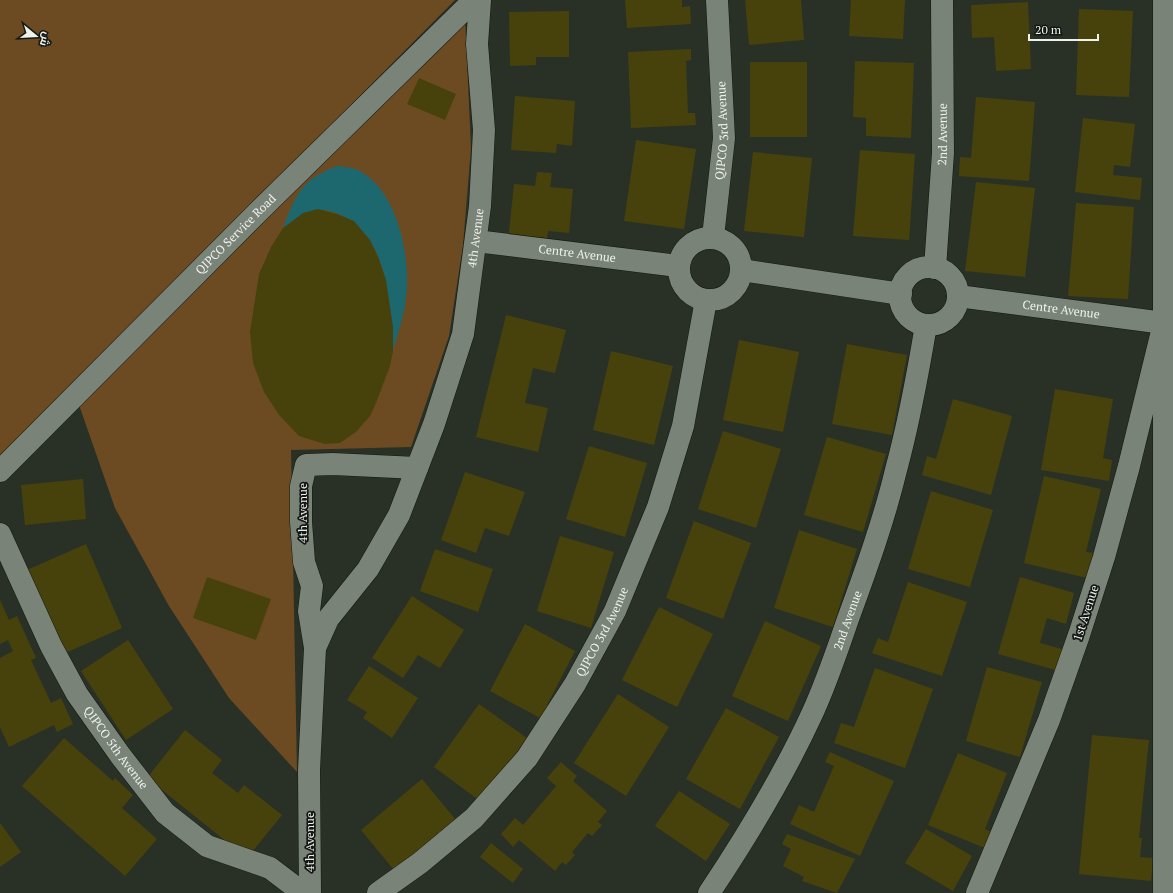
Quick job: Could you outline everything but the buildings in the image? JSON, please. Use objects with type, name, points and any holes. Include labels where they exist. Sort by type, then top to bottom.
[{"type":"street","name":"QIPCO Service Road","points":[[0,471],[257,213],[474,0]]},
{"type":"street","name":"4th Avenue","points":[[315,648],[328,619],[368,569],[395,522],[434,424],[463,334],[480,206],[484,130],[477,44],[480,0]]},
{"type":"street","name":"QIPCO 3rd Avenue","points":[[713,238],[724,138],[717,0]]},
{"type":"street","name":"2nd Avenue","points":[[935,268],[943,153],[942,0]]},
{"type":"street","name":"1st Avenue","points":[[1164,0],[1164,893]]},
{"type":"street","points":[[713,238],[723,240],[735,250],[740,259],[741,270],[738,282],[730,292],[719,299],[706,300],[691,294],[684,287],[679,277],[678,266],[682,254],[690,245],[701,239],[713,238]]},
{"type":"street","name":"Centre Avenue","points":[[476,241],[678,266]]},
{"type":"street","points":[[935,268],[950,276],[956,285],[958,296],[955,308],[948,318],[938,323],[926,325],[917,322],[909,316],[902,304],[901,294],[905,280],[912,273],[921,269],[935,268]]},
{"type":"street","points":[[741,270],[901,294]]},
{"type":"street","name":"Centre Avenue","points":[[958,296],[1164,323]]},
{"type":"street","name":"QIPCO 3rd Avenue","points":[[378,893],[420,863],[474,818],[527,758],[575,684],[615,611],[658,507],[683,426],[706,300]]},
{"type":"street","name":"1st Avenue","points":[[977,893],[1049,720],[1079,635],[1104,557],[1129,466],[1164,323]]},
{"type":"street","name":"2nd Avenue","points":[[709,893],[745,840],[780,775],[812,714],[836,654],[857,594],[896,471],[913,400],[926,325]]},
{"type":"street","name":"4th Avenue","points":[[310,893],[309,770],[315,648],[309,611],[312,586],[304,562],[301,522],[301,486],[306,465],[333,464],[417,468]]},
{"type":"street","name":"QIPCO 5th Avenue","points":[[0,534],[51,646],[77,694],[120,755],[165,813],[207,846],[270,868],[303,893]]},
{"type":"shaded area","points":[[0,0],[455,0],[0,459]]},
{"type":"shaded area","points":[[465,18],[471,148],[463,245],[449,336],[411,447],[291,450],[297,772],[229,698],[169,606],[115,508],[78,402]]},
{"type":"water","points":[[337,166],[356,169],[372,180],[383,193],[399,226],[404,245],[407,282],[404,311],[393,351],[388,294],[384,274],[378,256],[369,239],[357,226],[341,215],[324,210],[317,210],[304,214],[283,228],[292,206],[308,182],[325,171]]}]
